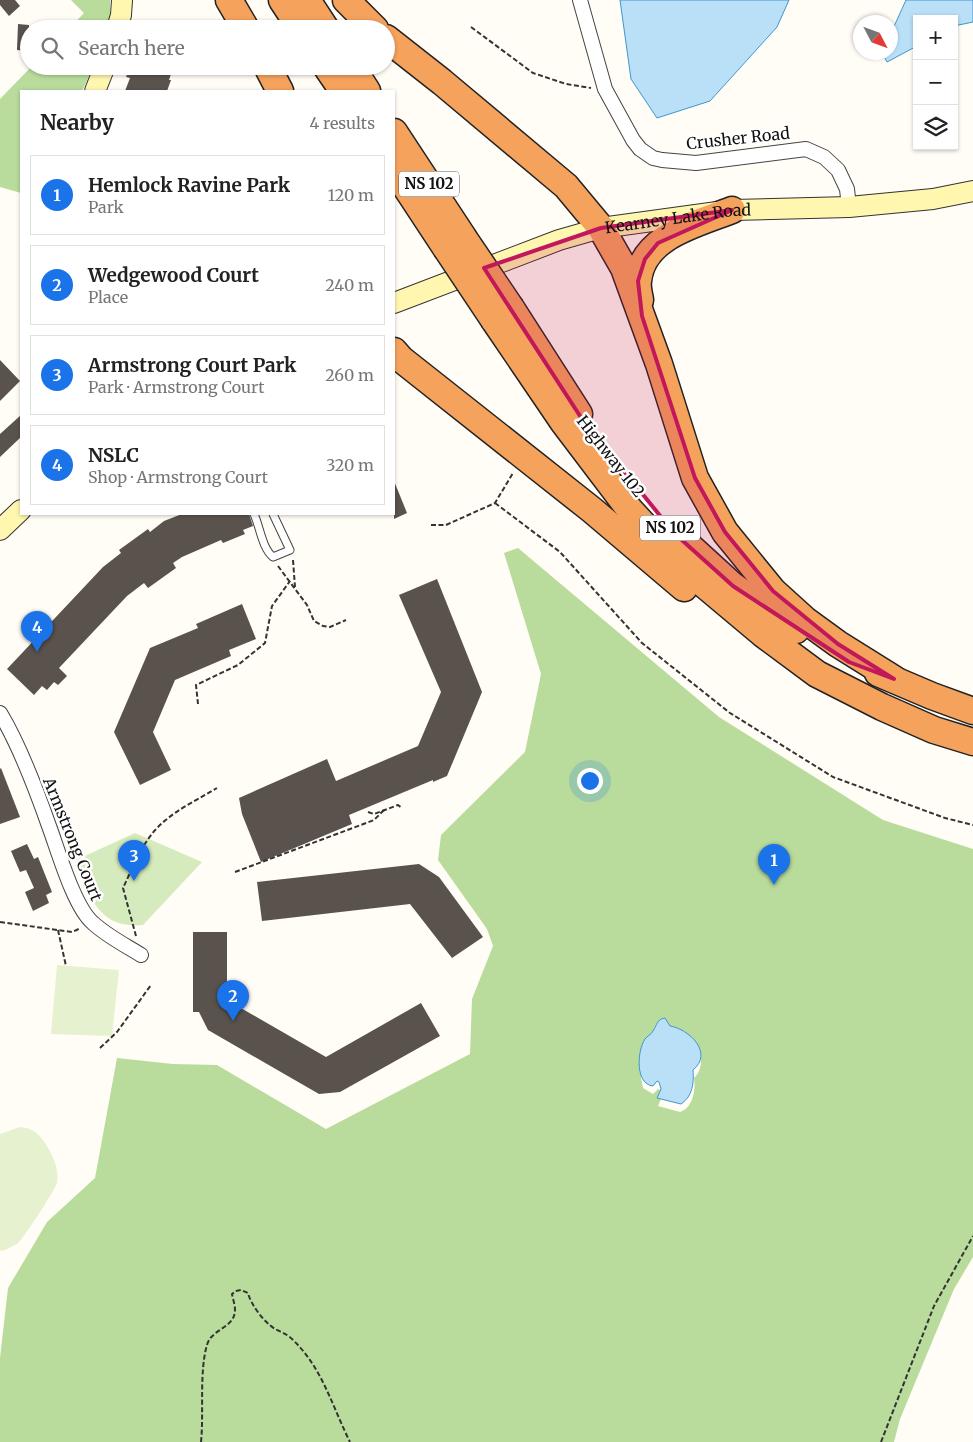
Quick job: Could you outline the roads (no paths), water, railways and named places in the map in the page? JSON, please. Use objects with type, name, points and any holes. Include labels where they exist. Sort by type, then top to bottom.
[{"type":"highway","points":[[229,0],[241,20]]},
{"type":"highway","points":[[282,0],[295,20]]},
{"type":"highway","points":[[307,0],[320,20]]},
{"type":"highway","points":[[346,0],[366,20]]},
{"type":"highway","points":[[395,45],[566,186],[602,228],[624,268],[642,316],[695,478],[725,532],[773,591],[805,620],[838,644],[894,679]]},
{"type":"highway","points":[[272,75],[279,90]]},
{"type":"highway","points":[[332,75],[342,90]]},
{"type":"highway","points":[[356,75],[366,90]]},
{"type":"highway","name":"Highway 102","points":[[395,134],[455,243],[503,314],[626,478],[674,533],[733,586],[790,626],[849,662],[973,711]]},
{"type":"highway","name":"Highway 102","points":[[395,170],[455,243]]},
{"type":"highway","points":[[642,316],[638,280],[645,259],[658,243],[673,233],[732,210]]},
{"type":"highway","name":"Highway 102","points":[[503,314],[564,423],[630,510],[664,547],[701,582],[763,634],[817,674],[876,704],[934,730],[973,742]]},
{"type":"highway","points":[[396,356],[592,510],[658,567],[717,614],[764,645],[817,674]]},
{"type":"main road","points":[[120,20],[122,0]]},
{"type":"main road","points":[[95,90],[101,75]]},
{"type":"main road","name":"Kearney Lake Road","points":[[395,303],[558,240],[602,228],[732,210],[849,207],[933,199],[973,191]]},
{"type":"main road","points":[[0,530],[20,511]]},
{"type":"street","name":"Crusher Road","points":[[580,0],[605,89],[633,140],[640,149],[653,158],[696,163],[806,149],[824,157],[838,170],[847,189],[849,207]]},
{"type":"street","name":"Armstrong Court","points":[[0,713],[8,727],[44,813],[70,885],[84,913],[93,923],[141,955]]},
{"type":"lane","points":[[254,515],[268,552],[274,557],[290,550],[273,515]]},
{"type":"water","points":[[620,0],[789,0],[777,27],[710,101],[657,118],[631,79]]},
{"type":"water","points":[[906,0],[973,0],[973,22],[958,25],[958,15],[913,15],[913,48],[898,56],[898,18]]},
{"type":"water","points":[[665,1018],[670,1026],[685,1032],[691,1037],[700,1049],[699,1063],[693,1070],[692,1088],[688,1097],[681,1104],[657,1098],[661,1089],[659,1082],[657,1081],[653,1086],[647,1084],[640,1073],[639,1059],[642,1044],[659,1021]]},
{"type":"place","name":"NSLC","points":[[37,652]]},
{"type":"place","name":"Armstrong Court Park","points":[[134,881]]},
{"type":"place","name":"Hemlock Ravine Park","points":[[774,885]]},
{"type":"place","name":"Wedgewood Court","points":[[233,1021]]}]
